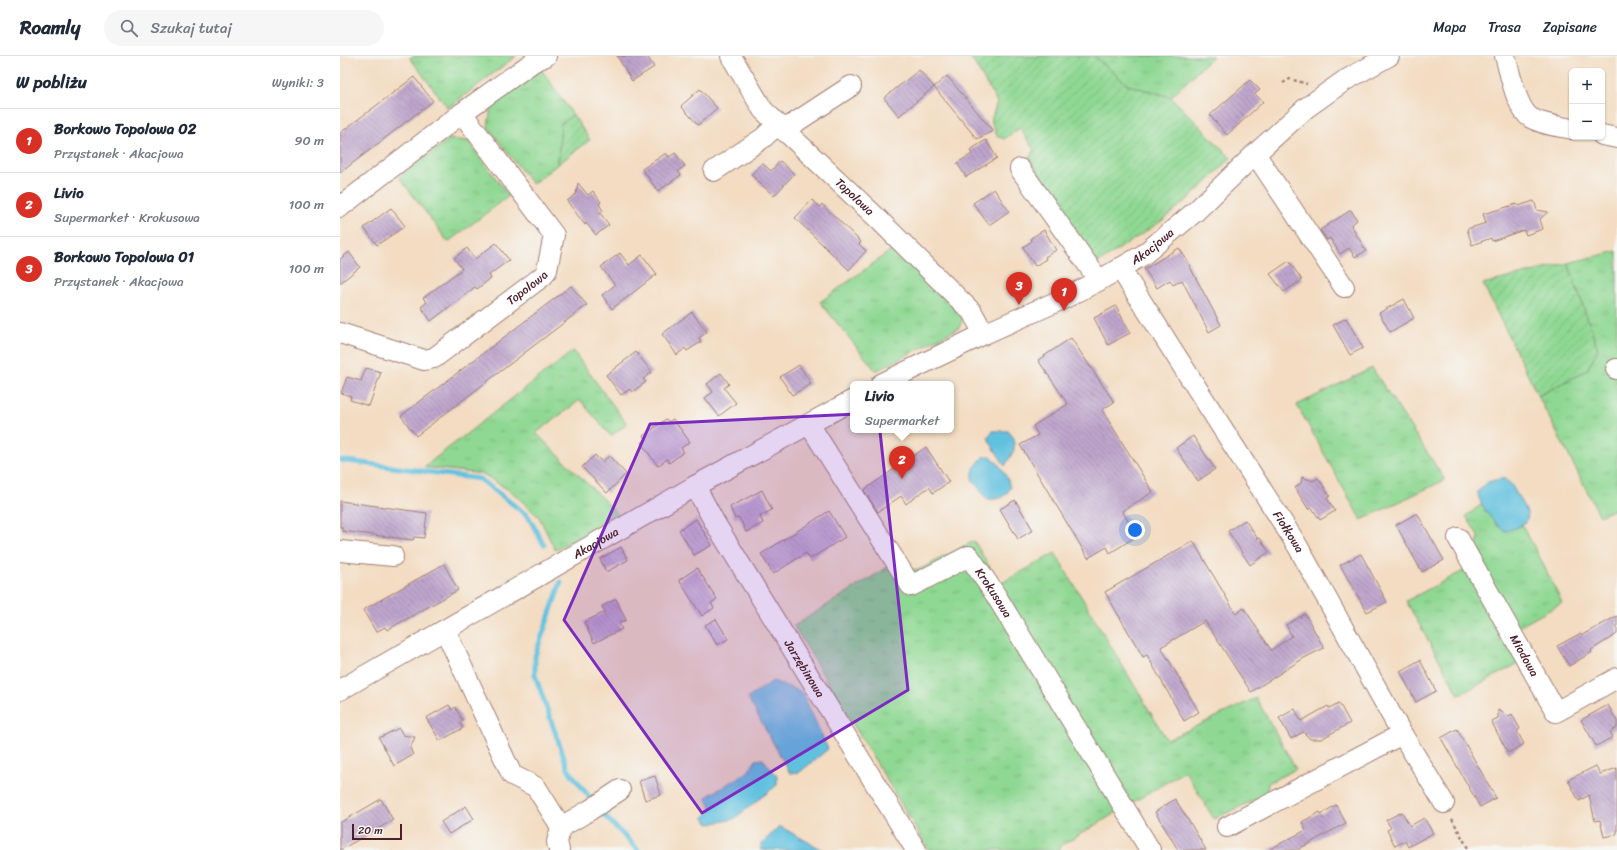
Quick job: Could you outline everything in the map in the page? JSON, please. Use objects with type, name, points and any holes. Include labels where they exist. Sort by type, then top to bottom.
[{"type":"street","points":[[340,207],[462,112],[533,62],[546,56]]},
{"type":"street","name":"Topolowa","points":[[731,56],[763,110],[875,216],[972,312],[984,334]]},
{"type":"street","name":"Akacjowa","points":[[888,381],[984,334],[1065,298],[1143,255],[1196,211],[1254,155],[1306,108],[1344,81],[1389,56]]},
{"type":"street","points":[[1505,56],[1521,108],[1530,117],[1545,124],[1569,128]]},
{"type":"street","points":[[714,171],[763,138],[781,128],[793,124],[851,86]]},
{"type":"street","name":"Topolowa","points":[[340,333],[424,360],[434,358],[543,276],[547,270],[554,235],[462,112]]},
{"type":"street","points":[[1605,136],[1617,138]]},
{"type":"street","points":[[1254,155],[1260,161],[1344,287]]},
{"type":"street","points":[[1020,169],[1098,281]]},
{"type":"street","name":"Fiołkowa","points":[[1120,268],[1297,545],[1402,734],[1444,803]]},
{"type":"street","name":"Akacjowa","points":[[340,690],[695,486],[850,402]]},
{"type":"street","name":"Krokusowa","points":[[809,424],[911,586],[969,556],[994,594],[1150,850]]},
{"type":"street","name":"Jarzębinowa","points":[[695,486],[716,523],[916,850]]},
{"type":"street","name":"Miodowa","points":[[1458,538],[1556,712],[1617,678]]},
{"type":"street","points":[[340,551],[393,556]]},
{"type":"street","points":[[445,630],[512,775],[536,787],[561,827]]},
{"type":"street","points":[[1227,827],[1402,734]]},
{"type":"street","points":[[559,850],[557,842],[561,827],[620,790]]},
{"type":"path","points":[[1283,83],[1290,79],[1312,85]]},
{"type":"path","points":[[1444,803],[1469,850]]},
{"type":"highlighted area","points":[[878,413],[908,690],[702,813],[564,620],[650,424]]},
{"type":"green space","points":[[413,56],[516,56],[448,108],[410,58]]},
{"type":"green space","points":[[970,56],[1094,56],[1128,85],[1171,97],[1231,158],[1203,186],[1163,220],[1098,263],[1091,257],[1029,158],[1034,150],[1020,128],[1004,139],[997,136],[991,121],[997,102]]},
{"type":"green space","points":[[1094,56],[1213,56],[1171,97],[1128,85]]},
{"type":"green space","points":[[541,69],[573,115],[561,125],[558,164],[532,184],[488,127],[491,107]]},
{"type":"green space","points":[[573,115],[590,140],[558,164],[561,124]]},
{"type":"green space","points":[[449,139],[468,141],[509,196],[448,242],[399,177]]},
{"type":"green space","points":[[893,249],[964,316],[959,328],[876,371],[820,302]]},
{"type":"green space","points":[[1617,251],[1617,383],[1615,385],[1617,391],[1617,508],[1600,516],[1538,396],[1587,370],[1598,349],[1568,263]]},
{"type":"green space","points":[[1568,263],[1598,349],[1587,370],[1538,396],[1483,284]]},
{"type":"green space","points":[[573,351],[627,424],[611,436],[580,400],[536,433],[618,514],[555,550],[539,517],[512,492],[483,474],[424,467]]},
{"type":"green space","points":[[1372,368],[1445,480],[1361,520],[1297,405]]},
{"type":"green space","points":[[1482,504],[1497,526],[1516,528],[1522,525],[1562,603],[1515,629],[1474,555],[1479,537],[1466,516]]},
{"type":"green space","points":[[974,541],[1000,584],[1055,553],[1167,740],[1256,698],[1296,769],[1268,783],[1267,794],[1214,819],[1185,771],[1059,847],[1060,850],[929,850],[794,626],[888,567],[919,570]]},
{"type":"green space","points":[[1467,569],[1519,663],[1459,695],[1406,601]]},
{"type":"water","points":[[993,431],[1008,431],[1014,438],[1014,450],[1005,466],[988,437]]},
{"type":"water","points":[[991,456],[1003,471],[1010,488],[1006,494],[997,499],[987,499],[972,479],[974,468],[983,457]]},
{"type":"water","points":[[1503,478],[1511,484],[1528,514],[1526,523],[1505,531],[1496,524],[1487,513],[1478,496],[1478,491],[1488,482]]},
{"type":"water","points":[[773,681],[802,692],[828,749],[800,772],[790,773],[748,698]]},
{"type":"water","points":[[763,759],[777,776],[777,785],[734,819],[709,824],[703,817],[712,809],[706,797],[748,772],[756,760]]},
{"type":"water","points":[[779,826],[823,850],[760,850],[762,844]]},
{"type":"building","points":[[617,56],[647,56],[654,67],[632,81]]},
{"type":"building","points":[[919,70],[934,87],[899,116],[884,98]]},
{"type":"building","points":[[947,76],[993,131],[977,139],[934,87]]},
{"type":"building","points":[[414,77],[433,101],[340,173],[340,133]]},
{"type":"building","points":[[1250,80],[1260,90],[1255,94],[1263,102],[1227,135],[1210,115]]},
{"type":"building","points":[[700,89],[717,108],[698,125],[681,106]]},
{"type":"building","points":[[986,140],[997,158],[966,177],[957,163],[972,154],[970,150]]},
{"type":"building","points":[[666,153],[669,157],[675,153],[685,166],[678,171],[681,175],[658,191],[642,169]]},
{"type":"building","points":[[780,161],[794,174],[774,196],[751,175],[762,163],[771,171]]},
{"type":"building","points":[[578,183],[588,195],[593,191],[601,202],[599,204],[603,211],[600,213],[609,225],[596,235],[586,223],[585,225],[567,201],[576,194]]},
{"type":"building","points":[[994,189],[1009,211],[989,225],[973,203]]},
{"type":"building","points":[[812,200],[820,207],[822,204],[861,242],[859,244],[866,251],[849,270],[795,218]]},
{"type":"building","points":[[1534,201],[1537,210],[1548,212],[1540,219],[1543,229],[1526,235],[1524,230],[1492,241],[1491,238],[1472,245],[1467,229],[1486,223],[1483,214],[1517,204],[1518,206]]},
{"type":"building","points":[[391,208],[405,226],[377,245],[364,228]]},
{"type":"building","points":[[1351,210],[1357,220],[1351,225],[1366,251],[1355,257],[1349,248],[1340,254],[1330,238],[1327,240],[1320,230]]},
{"type":"building","points":[[1044,230],[1056,250],[1035,266],[1023,247],[1032,241],[1031,238]]},
{"type":"building","points":[[496,243],[509,260],[489,275],[491,278],[477,289],[475,287],[431,321],[421,307],[427,302],[423,298],[462,269],[454,258],[467,248],[475,259]]},
{"type":"building","points":[[1179,248],[1191,266],[1190,267],[1221,325],[1209,332],[1182,280],[1173,285],[1170,280],[1157,288],[1144,269]]},
{"type":"building","points":[[349,252],[360,267],[340,283],[340,259]]},
{"type":"building","points":[[620,253],[629,265],[642,255],[657,274],[612,309],[602,295],[615,285],[601,267]]},
{"type":"building","points":[[1289,261],[1302,280],[1284,292],[1270,274]]},
{"type":"building","points":[[571,286],[587,305],[416,436],[401,416]]},
{"type":"building","points":[[1404,299],[1414,318],[1390,332],[1379,313]]},
{"type":"building","points":[[1116,306],[1130,333],[1108,345],[1094,318]]},
{"type":"building","points":[[692,312],[707,332],[699,338],[701,342],[687,351],[685,348],[677,355],[662,334]]},
{"type":"building","points":[[1346,318],[1363,348],[1350,355],[1333,325]]},
{"type":"building","points":[[1071,338],[1114,402],[1102,410],[1153,492],[1122,511],[1137,536],[1110,553],[1107,547],[1088,558],[1020,445],[1038,435],[1033,426],[1068,404],[1038,360]]},
{"type":"building","points":[[636,352],[652,372],[643,379],[646,382],[632,392],[630,389],[621,395],[606,375]]},
{"type":"building","points":[[799,365],[811,384],[792,395],[780,377]]},
{"type":"building","points":[[366,368],[381,372],[369,406],[350,400],[351,396],[341,393],[347,377],[361,381]]},
{"type":"building","points":[[721,373],[729,384],[724,388],[736,403],[719,416],[705,398],[713,392],[707,384]]},
{"type":"building","points":[[666,419],[669,422],[673,419],[690,442],[681,448],[684,452],[669,463],[667,459],[658,466],[641,443],[646,440],[643,436]]},
{"type":"building","points":[[1193,436],[1215,469],[1198,481],[1176,448]]},
{"type":"building","points":[[926,447],[949,482],[933,493],[929,487],[906,504],[901,496],[878,512],[864,490]]},
{"type":"building","points":[[595,455],[602,462],[609,456],[626,474],[607,493],[582,467]]},
{"type":"building","points":[[1302,477],[1313,481],[1318,478],[1330,496],[1327,498],[1335,511],[1320,520],[1312,508],[1309,510],[1295,488],[1301,483]]},
{"type":"building","points":[[762,490],[772,510],[760,516],[763,523],[746,532],[739,517],[735,519],[730,507]]},
{"type":"building","points":[[1015,500],[1033,530],[1018,539],[1000,509]]},
{"type":"building","points":[[340,501],[427,513],[424,538],[414,537],[413,540],[342,531],[342,527],[340,527]]},
{"type":"building","points":[[829,511],[845,537],[810,559],[806,553],[773,574],[761,554]]},
{"type":"building","points":[[1417,513],[1444,560],[1422,572],[1396,525]]},
{"type":"building","points":[[696,519],[712,545],[694,555],[679,530]]},
{"type":"building","points":[[1245,520],[1269,552],[1250,565],[1228,531]]},
{"type":"building","points":[[1193,541],[1236,614],[1244,608],[1271,650],[1292,636],[1286,625],[1305,614],[1324,648],[1304,658],[1251,692],[1205,621],[1161,647],[1199,712],[1184,721],[1147,655],[1143,657],[1105,592]]},
{"type":"building","points":[[621,547],[628,560],[606,572],[600,559]]},
{"type":"building","points":[[1361,554],[1387,602],[1367,612],[1340,565]]},
{"type":"building","points":[[444,564],[458,590],[387,630],[385,627],[376,632],[363,610]]},
{"type":"building","points":[[697,568],[717,599],[711,603],[714,608],[702,616],[679,580]]},
{"type":"building","points":[[616,599],[626,620],[619,623],[622,629],[594,643],[584,622],[605,612],[602,606]]},
{"type":"building","points":[[1617,616],[1617,634],[1569,666],[1557,646],[1581,633],[1582,635]]},
{"type":"building","points":[[716,619],[728,639],[717,645],[705,625]]},
{"type":"building","points":[[1420,660],[1436,691],[1416,702],[1400,671]]},
{"type":"building","points":[[1339,703],[1350,723],[1321,739],[1310,739],[1303,732],[1291,739],[1279,718],[1295,709],[1301,721],[1328,706],[1329,708]]},
{"type":"building","points":[[449,705],[452,710],[455,707],[463,721],[460,723],[463,728],[440,741],[426,718]]},
{"type":"building","points":[[1608,705],[1617,721],[1617,728],[1610,732],[1613,737],[1596,746],[1581,720]]},
{"type":"building","points":[[1498,710],[1509,716],[1512,714],[1520,729],[1517,731],[1524,744],[1508,753],[1491,721],[1498,718]]},
{"type":"building","points":[[399,728],[403,735],[415,737],[410,748],[413,755],[394,766],[379,738]]},
{"type":"building","points":[[1457,729],[1496,798],[1480,807],[1441,738]]},
{"type":"building","points":[[1596,766],[1600,774],[1617,768],[1617,834],[1604,837],[1600,820],[1595,821],[1589,795],[1579,801],[1568,780]]},
{"type":"building","points":[[655,776],[661,795],[645,800],[639,781]]},
{"type":"building","points":[[381,799],[393,820],[340,850],[340,823]]},
{"type":"building","points":[[1175,799],[1206,850],[1178,850],[1155,812]]},
{"type":"building","points":[[1336,805],[1346,823],[1297,850],[1268,850],[1306,830],[1302,822],[1320,812],[1321,814]]},
{"type":"building","points":[[466,806],[474,819],[449,834],[441,822]]},
{"type":"building","points":[[1402,812],[1410,826],[1424,818],[1433,833],[1408,847],[1405,841],[1395,846],[1387,830],[1391,828],[1386,820]]},
{"type":"waterway","points":[[340,460],[480,479],[528,516],[544,545]]},
{"type":"waterway","points":[[561,582],[535,656],[535,675],[568,769],[590,798]]},
{"type":"waterway","points":[[603,814],[638,850]]},
{"type":"place","name":"Borkowo Topolowa 01","points":[[1019,305]]},
{"type":"place","name":"Borkowo Topolowa 02","points":[[1064,311]]},
{"type":"place","name":"Livio","points":[[902,479]]}]
